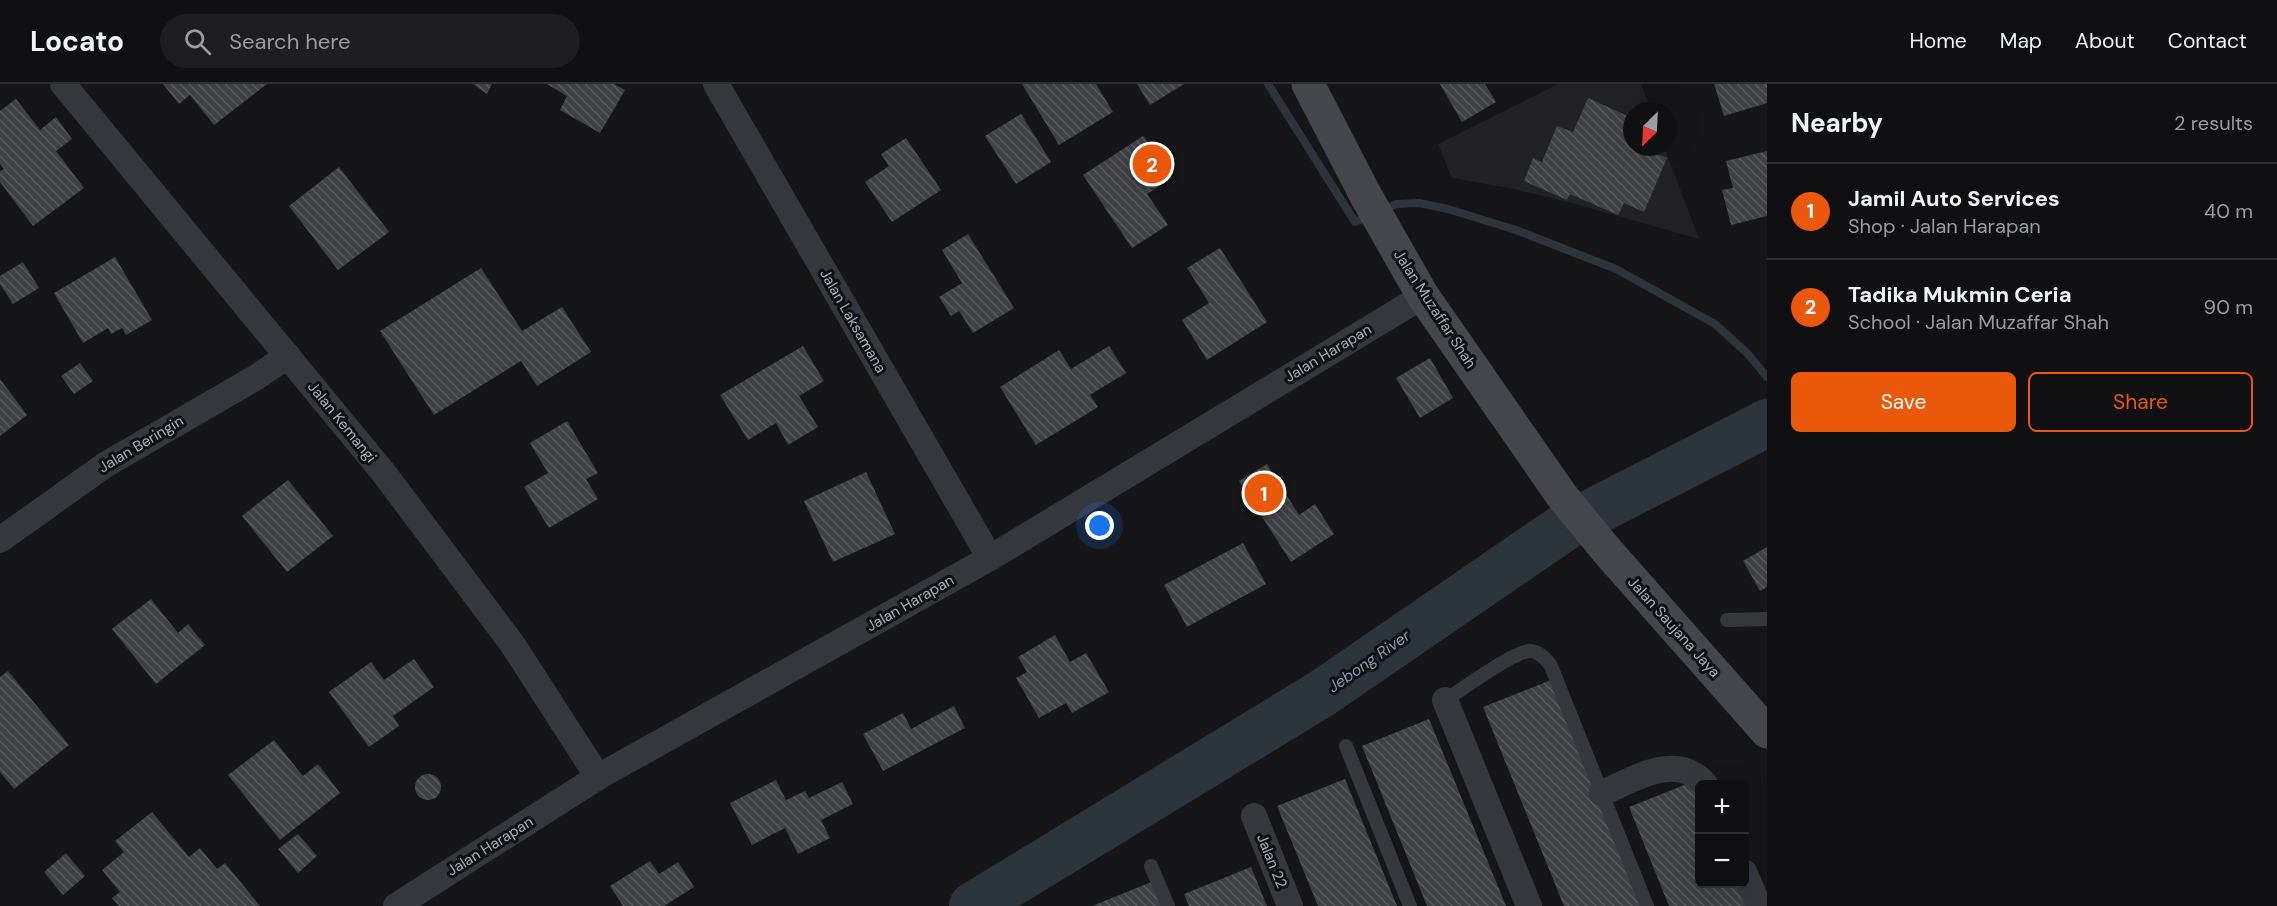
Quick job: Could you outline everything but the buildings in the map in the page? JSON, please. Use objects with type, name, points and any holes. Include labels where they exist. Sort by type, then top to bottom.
[{"type":"main road","name":"Jalan Muzaffar Shah","points":[[1308,84],[1366,196],[1423,296],[1571,509]]},
{"type":"main road","name":"Jalan Saujana Jaya","points":[[1571,509],[1767,732]]},
{"type":"street","name":"Jalan Kemangi","points":[[63,84],[383,472],[513,645],[598,777]]},
{"type":"street","name":"Jalan Laksamana","points":[[716,84],[990,558]]},
{"type":"street","name":"Jalan Harapan","points":[[396,906],[598,777],[990,558],[1423,296]]},
{"type":"street","name":"Jalan Beringin","points":[[0,540],[105,465],[255,378],[288,356]]},
{"type":"street","points":[[1445,700],[1529,906]]},
{"type":"street","points":[[1602,793],[1660,768],[1675,768],[1690,772],[1700,780]]},
{"type":"street","name":"Jalan 22","points":[[1254,816],[1290,906]]},
{"type":"street","points":[[1749,883],[1759,906]]},
{"type":"lane","points":[[1727,620],[1767,619]]},
{"type":"lane","points":[[1445,700],[1517,654],[1531,651],[1543,655],[1551,666],[1647,906]]},
{"type":"lane","points":[[1346,746],[1410,906]]},
{"type":"lane","points":[[1151,866],[1168,906]]},
{"type":"shaded area","points":[[1558,84],[1641,84],[1648,102],[1623,102],[1623,156],[1667,156],[1699,239],[1572,203],[1514,189],[1452,178],[1438,144]]},
{"type":"waterway","points":[[1268,84],[1355,222],[1370,216]]},
{"type":"waterway","points":[[1382,211],[1396,204],[1419,203],[1448,209],[1516,230],[1616,269],[1715,324],[1747,353],[1767,377]]},
{"type":"waterway","name":"Jebong River","points":[[973,906],[1321,694],[1566,526],[1767,423]]},
{"type":"place","name":"Tadika Mukmin Ceria","points":[[1152,164]]},
{"type":"place","name":"Jamil Auto Services","points":[[1264,493]]}]
